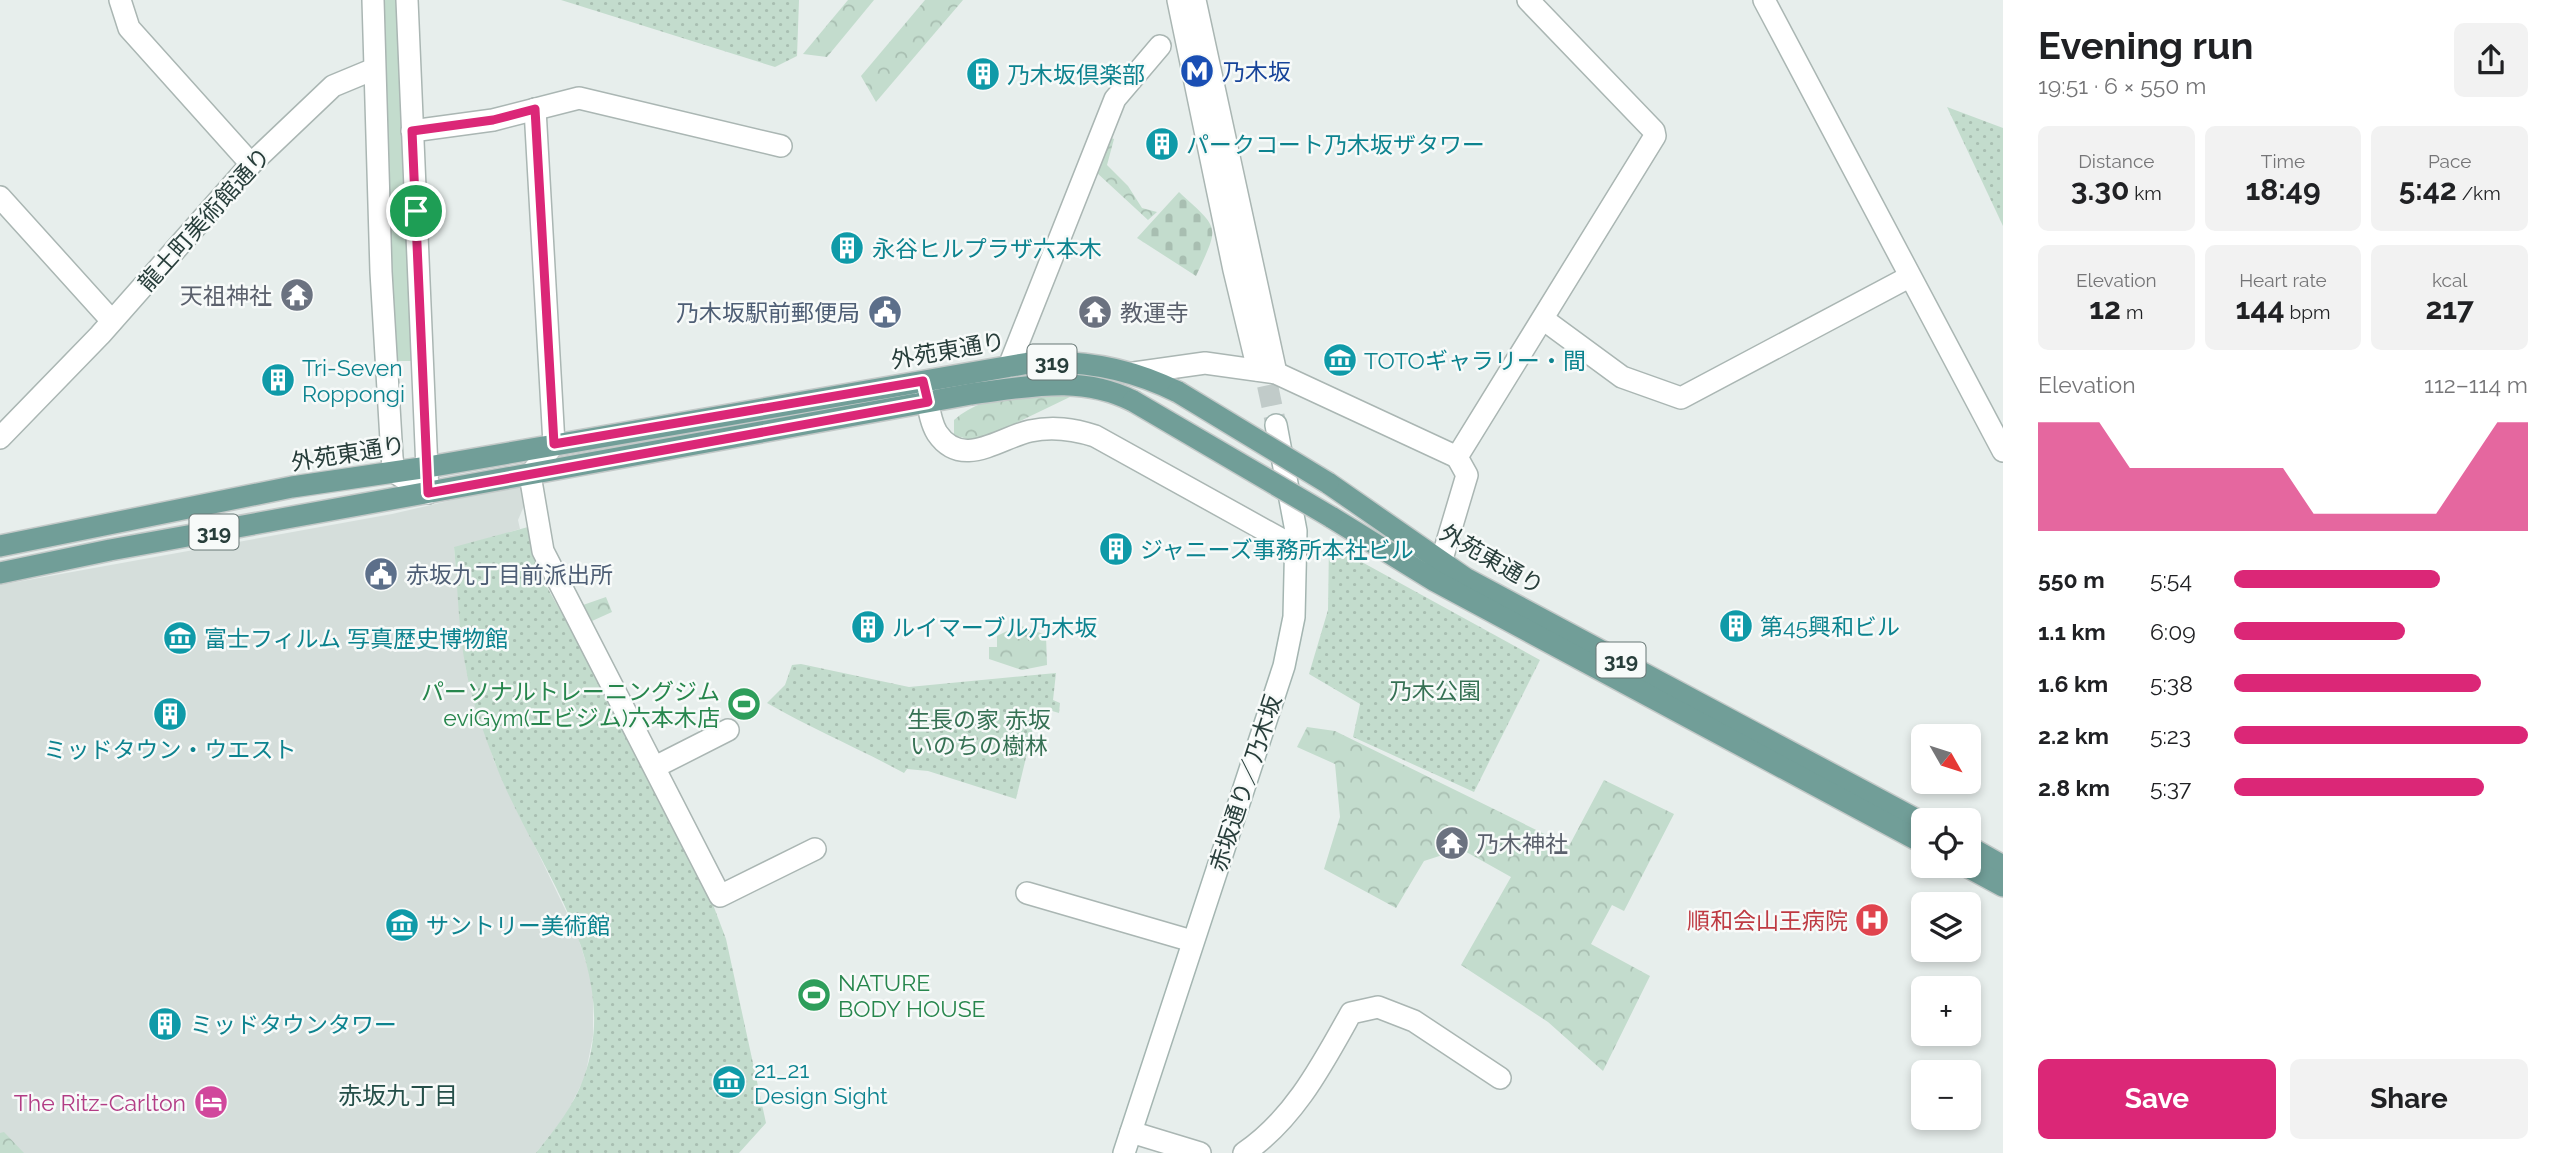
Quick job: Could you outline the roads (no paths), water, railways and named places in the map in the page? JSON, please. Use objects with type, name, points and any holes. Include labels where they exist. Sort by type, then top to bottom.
[{"type":"main road","name":"外苑東通り","points":[[0,573],[110,550],[530,475],[926,391],[1009,366],[1080,362],[1134,373],[1178,392],[1328,483],[1438,572],[1911,836]]},
{"type":"main road","name":"外苑東通り","points":[[0,546],[292,487],[428,467],[554,444],[926,391],[1065,383],[1099,387],[1133,401],[1331,517],[1911,816]]},
{"type":"main road","points":[[1981,854],[2003,866]]},
{"type":"main road","points":[[1981,874],[2003,886]]},
{"type":"street","points":[[120,0],[129,28],[251,164]]},
{"type":"street","points":[[373,0],[381,272],[394,472],[428,493]]},
{"type":"street","points":[[407,0],[428,493]]},
{"type":"street","points":[[1178,0],[1234,271],[1267,372]]},
{"type":"street","points":[[1195,0],[1267,372]]},
{"type":"street","points":[[1457,457],[1656,136],[1528,0]]},
{"type":"street","points":[[1764,0],[2003,451]]},
{"type":"street","points":[[1009,366],[1115,99],[1160,47]]},
{"type":"street","name":"龍土町美術館通り","points":[[0,438],[112,321],[251,164],[333,86],[374,69]]},
{"type":"street","points":[[412,131],[493,120],[579,98],[781,146]]},
{"type":"street","points":[[535,109],[554,444],[530,475],[543,551],[720,895],[816,849]]},
{"type":"street","points":[[0,197],[112,321]]},
{"type":"street","points":[[1543,319],[1622,377],[1681,398],[1909,277]]},
{"type":"street","points":[[1134,373],[1205,363],[1267,372],[1457,457],[1467,475],[1438,572]]},
{"type":"street","points":[[926,391],[937,432],[959,450],[976,452],[1031,431],[1075,429],[1095,436],[1297,548]]},
{"type":"street","name":"赤坂通り／乃木坂","points":[[1124,1153],[1283,666],[1294,617],[1296,531],[1276,425]]},
{"type":"street","points":[[655,767],[728,730]]},
{"type":"street","points":[[1027,893],[1192,941]]},
{"type":"street","points":[[1244,1153],[1265,1139],[1313,1082],[1351,1013],[1378,1007],[1414,1021],[1500,1078]]},
{"type":"street","points":[[1131,1132],[1200,1153]]},
{"type":"tunnel","points":[[1261,355],[1276,425]]},
{"type":"place","name":"乃木坂","points":[[1197,71]]},
{"type":"place","name":"乃木坂倶楽部","points":[[983,74]]},
{"type":"place","name":"パークコート乃木坂ザタワー","points":[[1162,144]]},
{"type":"place","name":"永谷ヒルプラザ六本木","points":[[847,248]]},
{"type":"place","name":"天祖神社","points":[[297,295]]},
{"type":"place","name":"乃木坂駅前郵便局","points":[[885,312]]},
{"type":"place","name":"教運寺","points":[[1095,312]]},
{"type":"place","name":"TOTOギャラリー・間","points":[[1340,360]]},
{"type":"place","name":"Tri-Seven Roppongi","points":[[278,380]]},
{"type":"place","name":"ジャニーズ事務所本社ビル","points":[[1116,549]]},
{"type":"place","name":"赤坂九丁目前派出所","points":[[381,574]]},
{"type":"place","name":"第45興和ビル","points":[[1736,626]]},
{"type":"place","name":"ルイマーブル乃木坂","points":[[868,627]]},
{"type":"place","name":"富士フィルム 写真歴史博物館","points":[[180,638]]},
{"type":"place","name":"パーソナルトレーニングジム eviGym(エビジム)六本木店","points":[[744,704]]},
{"type":"place","name":"ミッドタウン・ウエスト","points":[[170,714]]},
{"type":"place","name":"乃木神社","points":[[1452,843]]},
{"type":"place","name":"順和会山王病院","points":[[1872,920]]},
{"type":"place","name":"サントリー美術館","points":[[402,925]]},
{"type":"place","name":"NATURE BODY HOUSE","points":[[814,995]]},
{"type":"place","name":"ミッドタウンタワー","points":[[165,1024]]},
{"type":"place","name":"21_21 Design Sight","points":[[729,1082]]},
{"type":"place","name":"The Ritz-Carlton","points":[[211,1102]]},
{"type":"district","name":"赤坂九丁目","points":[[398,1095]]},
{"type":"park label","name":"乃木公園","points":[[1435,690]]},
{"type":"park label","name":"生長の家 赤坂 いのちの樹林","points":[[979,732]]}]
